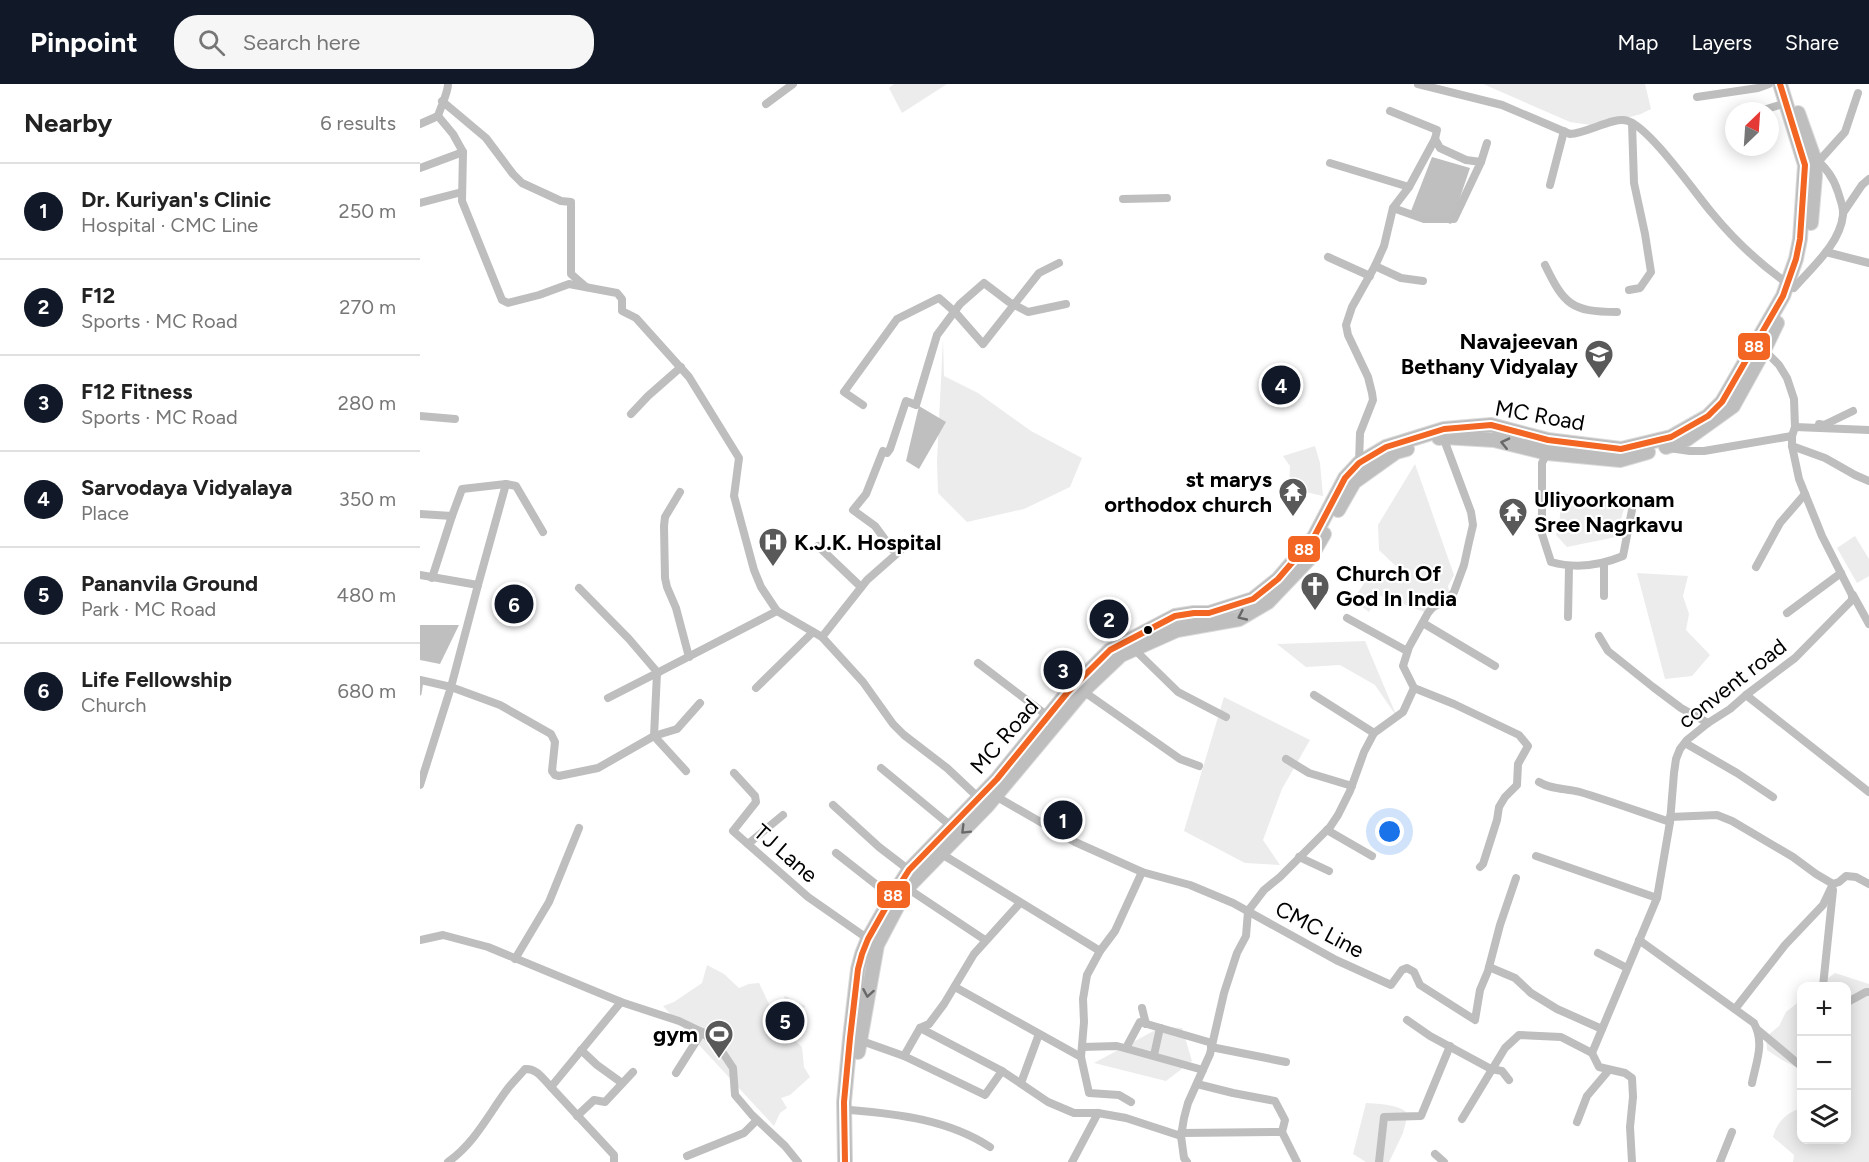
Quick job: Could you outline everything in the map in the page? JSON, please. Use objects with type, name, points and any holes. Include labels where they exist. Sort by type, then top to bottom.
[{"type":"main road","name":"MC Road","points":[[1780,84],[1804,165],[1800,239],[1791,286]]},
{"type":"main road","name":"MC Road","points":[[845,1162],[844,1102],[858,969],[862,954],[873,942],[908,888],[1083,692],[1121,655],[1177,630],[1239,619],[1268,602],[1310,558],[1354,482],[1396,452],[1443,437],[1494,440],[1547,453],[1620,460],[1665,448],[1687,439],[1733,406],[1791,286],[1800,273],[1810,228],[1816,160],[1788,84]]},
{"type":"main road","name":"MC Road","points":[[852,1162],[850,1110],[873,942],[892,897],[909,870],[951,826],[987,798],[1067,693],[1110,650],[1175,616],[1209,613],[1253,599],[1278,579],[1314,537],[1345,478],[1359,463],[1386,447],[1444,429],[1491,425],[1548,440],[1621,449],[1661,440],[1671,437],[1708,416],[1722,402],[1761,346]]},
{"type":"street","points":[[438,116],[448,84]]},
{"type":"street","points":[[766,104],[793,84]]},
{"type":"street","points":[[1418,84],[1502,105],[1570,134],[1582,133],[1622,120],[1632,123],[1660,148],[1713,214],[1753,257],[1791,286],[1826,252],[1840,230],[1844,213],[1862,185],[1869,179]]},
{"type":"street","points":[[1697,97],[1758,88],[1769,84]]},
{"type":"street","points":[[1844,213],[1835,183],[1816,160],[1845,132],[1858,93]]},
{"type":"street","points":[[442,101],[486,138],[522,183],[561,201],[571,202],[570,274],[588,288]]},
{"type":"street","points":[[1779,105],[1786,103]]},
{"type":"street","points":[[1359,463],[1360,433],[1373,400],[1368,377],[1348,335],[1346,325],[1352,307],[1376,266],[1384,246],[1393,208],[1409,188],[1435,139],[1437,130],[1390,111]]},
{"type":"street","points":[[420,124],[438,116]]},
{"type":"street","points":[[438,116],[453,134],[462,152],[462,201],[502,300],[508,303],[524,300],[569,284],[617,294],[622,299],[622,311],[636,318],[689,377],[739,458],[734,496],[754,570],[761,587],[777,611],[608,698]]},
{"type":"street","points":[[1629,290],[1640,288],[1651,272],[1634,183],[1632,123]]},
{"type":"street","points":[[1550,185],[1563,131]]},
{"type":"street","points":[[1435,139],[1440,148],[1466,160],[1481,162]]},
{"type":"street","points":[[1393,208],[1424,219],[1454,219],[1488,143]]},
{"type":"street","points":[[420,168],[462,152]]},
{"type":"street","points":[[1330,163],[1409,188]]},
{"type":"street","points":[[420,203],[462,192]]},
{"type":"street","points":[[1123,199],[1167,198]]},
{"type":"street","points":[[1826,252],[1869,263]]},
{"type":"street","points":[[1328,257],[1370,276]]},
{"type":"street","points":[[864,405],[844,392],[897,319],[939,298],[955,312],[983,344],[1039,273],[1059,263]]},
{"type":"street","points":[[1545,265],[1562,298],[1588,311],[1617,312]]},
{"type":"street","points":[[1376,266],[1401,278],[1423,281]]},
{"type":"street","points":[[922,547],[905,543],[892,549],[875,526],[854,510],[866,494],[883,451],[887,453],[890,449],[906,400],[916,405],[937,335],[960,304],[984,283],[1014,305],[1028,312],[1066,304]]},
{"type":"street","points":[[1761,346],[1779,364],[1787,378],[1794,399],[1793,433],[1799,479],[1822,536],[1869,624]]},
{"type":"street","points":[[631,414],[681,367]]},
{"type":"street","points":[[1665,448],[1704,451],[1793,433],[1824,424],[1853,411]]},
{"type":"street","points":[[420,416],[455,418]]},
{"type":"street","points":[[1793,433],[1869,430]]},
{"type":"street","points":[[1793,433],[1825,458],[1855,476],[1869,481]]},
{"type":"street","points":[[1443,437],[1471,512],[1473,525],[1464,565],[1454,592],[1433,607],[1407,651],[1403,666],[1414,688],[1455,704],[1519,735],[1528,746],[1518,764],[1517,785],[1504,797],[1499,807],[1497,820],[1483,864],[1480,867]]},
{"type":"street","points":[[1547,453],[1542,463],[1542,534],[1551,562],[1569,567],[1604,563],[1623,556],[1632,510]]},
{"type":"street","points":[[420,785],[451,687],[506,484]]},
{"type":"street","points":[[432,578],[462,489],[506,484],[516,486],[543,532]]},
{"type":"street","points":[[680,492],[665,517],[665,578],[676,608],[689,657]]},
{"type":"street","points":[[1756,567],[1780,523],[1805,494]]},
{"type":"street","points":[[420,514],[452,516]]},
{"type":"street","points":[[818,546],[861,587]]},
{"type":"street","points":[[756,687],[818,635],[867,580],[901,550]]},
{"type":"street","points":[[1604,563],[1604,596]]},
{"type":"street","points":[[1568,617],[1569,567]]},
{"type":"street","points":[[1787,613],[1841,573]]},
{"type":"street","points":[[420,575],[478,585]]},
{"type":"street","points":[[579,588],[629,639],[657,673],[654,736],[686,771]]},
{"type":"street","name":"convent road","points":[[1592,1053],[1657,898],[1670,820],[1676,759],[1680,748],[1708,723],[1730,709],[1795,658],[1850,604],[1852,595]]},
{"type":"street","name":"CMC Line","points":[[777,611],[818,635],[862,682],[904,735],[987,798],[1142,872],[1190,885],[1248,911],[1336,960],[1391,985],[1402,970],[1407,968],[1414,972],[1420,985],[1475,1020],[1480,990],[1516,878]]},
{"type":"street","points":[[1347,618],[1407,651]]},
{"type":"street","points":[[1423,623],[1495,666]]},
{"type":"street","points":[[1599,636],[1608,651],[1653,687],[1681,708],[1708,723]]},
{"type":"street","points":[[1134,649],[1178,692],[1226,717]]},
{"type":"street","points":[[978,663],[1049,717]]},
{"type":"street","points":[[420,680],[451,687],[500,705],[551,734],[555,742],[552,771],[555,775],[560,776],[598,768],[654,736],[676,729],[700,703]]},
{"type":"street","points":[[1187,1162],[1184,1158],[1181,1135],[1188,1103],[1212,1045],[1224,993],[1237,953],[1246,936],[1248,911],[1264,890],[1327,830],[1338,815],[1374,733],[1403,712],[1414,688]]},
{"type":"street","points":[[1083,692],[1180,759],[1199,766]]},
{"type":"street","points":[[1314,695],[1374,733]]},
{"type":"street","points":[[1746,695],[1869,792]]},
{"type":"street","points":[[1685,743],[1773,797]]},
{"type":"street","points":[[1286,759],[1309,773],[1352,786]]},
{"type":"street","points":[[881,768],[951,826]]},
{"type":"street","name":"TJ Lane","points":[[734,773],[756,798],[755,805],[733,831],[808,897],[873,942]]},
{"type":"street","points":[[1539,782],[1553,788],[1576,791],[1622,804],[1670,820],[1717,815],[1732,821],[1793,857],[1833,884]]},
{"type":"street","points":[[833,805],[879,847],[909,870]]},
{"type":"street","points":[[748,844],[783,815]]},
{"type":"street","points":[[515,959],[549,903],[579,828]]},
{"type":"street","points":[[1327,830],[1372,856]]},
{"type":"street","points":[[836,852],[892,897]]},
{"type":"street","points":[[940,853],[1100,951]]},
{"type":"street","points":[[1536,856],[1657,898]]},
{"type":"street","points":[[1299,857],[1329,871]]},
{"type":"street","points":[[1131,1102],[1119,1095],[1089,1093],[1082,1052],[1083,999],[1087,975],[1100,951],[1115,931],[1142,872]]},
{"type":"street","points":[[1735,1009],[1785,945],[1823,905],[1833,884],[1846,876],[1856,877],[1869,884]]},
{"type":"street","points":[[1823,982],[1833,884]]},
{"type":"street","points":[[908,888],[985,940]]},
{"type":"street","points":[[904,1056],[920,1028],[929,1024],[955,987],[974,954],[1020,903]]},
{"type":"street","points":[[420,940],[443,935],[488,947],[621,1002],[680,1021],[702,1032],[719,1047],[733,1068],[735,1095],[798,1162]]},
{"type":"street","points":[[1639,940],[1754,1023],[1761,1043],[1752,1083]]},
{"type":"street","points":[[1598,953],[1628,968]]},
{"type":"street","points":[[1489,967],[1515,978],[1531,993],[1557,1009],[1602,1029]]},
{"type":"street","points":[[955,987],[1039,1034],[1082,1052],[1117,1046],[1203,1070]]},
{"type":"street","points":[[1851,1000],[1869,992]]},
{"type":"street","points":[[550,1087],[621,1002]]},
{"type":"street","points":[[1142,1008],[1146,1024]]},
{"type":"street","points":[[1407,1020],[1491,1069],[1502,1071],[1509,1080]]},
{"type":"street","points":[[1126,1048],[1140,1022],[1212,1045],[1286,1062]]},
{"type":"street","points":[[920,1028],[1002,1071],[1047,1102],[1074,1113],[1098,1113],[1126,1118],[1181,1135],[1282,1132]]},
{"type":"street","points":[[1154,1055],[1160,1028]]},
{"type":"street","points":[[1758,1030],[1797,1063]]},
{"type":"street","points":[[676,1073],[702,1032]]},
{"type":"street","points":[[1021,1083],[1039,1034]]},
{"type":"street","points":[[1462,1119],[1505,1048],[1519,1035],[1562,1037],[1592,1053],[1599,1067],[1632,1077],[1634,1084],[1630,1127],[1632,1162]]},
{"type":"street","points":[[859,1040],[904,1056],[985,1095],[1002,1071]]},
{"type":"street","points":[[1379,1162],[1383,1117],[1421,1116],[1450,1046]]},
{"type":"street","points":[[580,1050],[622,1083]]},
{"type":"street","points":[[454,1161],[480,1130],[509,1087],[525,1069],[531,1069],[538,1073],[614,1155],[614,1162]]},
{"type":"street","points":[[1577,1122],[1587,1096],[1609,1070]]},
{"type":"street","points":[[577,1116],[594,1100],[605,1102],[633,1072]]},
{"type":"street","points":[[1197,1084],[1275,1101],[1285,1120],[1282,1132],[1297,1162]]},
{"type":"street","points":[[850,1110],[891,1114],[936,1123],[974,1137],[990,1147]]},
{"type":"street","points":[[1072,1162],[1098,1113]]},
{"type":"street","points":[[687,1156],[744,1132],[757,1120]]},
{"type":"street","points":[[1720,1162],[1732,1132]]},
{"type":"street","points":[[1435,1154],[1444,1162]]},
{"type":"shaded area","points":[[894,84],[947,84],[902,113],[889,88]]},
{"type":"shaded area","points":[[1483,84],[1645,84],[1651,109],[1597,126],[1570,122]]},
{"type":"shaded area","points":[[1432,157],[1470,168],[1451,224],[1411,211]]},
{"type":"shaded area","points":[[943,339],[944,376],[978,393],[1031,431],[1082,458],[1070,487],[1024,509],[967,522],[938,493],[937,461]]},
{"type":"shaded area","points":[[919,406],[946,422],[919,469],[906,461]]},
{"type":"shaded area","points":[[1315,446],[1320,463],[1323,496],[1289,488],[1290,466],[1283,456]]},
{"type":"shaded area","points":[[1415,464],[1454,575],[1448,586],[1451,599],[1446,605],[1430,614],[1378,595],[1369,612],[1353,600],[1371,573],[1400,570],[1379,550],[1378,525]]},
{"type":"shaded area","points":[[1560,493],[1626,502],[1616,537],[1567,547],[1556,535],[1560,517]]},
{"type":"shaded area","points":[[1855,536],[1869,559],[1869,576],[1857,583],[1837,548]]},
{"type":"shaded area","points":[[1637,573],[1688,576],[1683,596],[1689,614],[1686,630],[1710,655],[1692,676],[1665,679]]},
{"type":"shaded area","points":[[420,625],[459,625],[440,664],[420,660]]},
{"type":"shaded area","points":[[1365,641],[1397,717],[1375,685],[1340,665],[1306,667],[1277,644]]},
{"type":"shaded area","points":[[1224,697],[1310,740],[1282,789],[1263,840],[1280,865],[1245,863],[1184,831]]},
{"type":"shaded area","points":[[707,965],[724,974],[739,988],[759,983],[769,1004],[768,1022],[770,1026],[785,996],[805,1006],[790,1036],[802,1047],[804,1067],[810,1077],[790,1095],[781,1098],[787,1108],[780,1113],[774,1126],[663,1006],[674,1002],[702,983]]},
{"type":"shaded area","points":[[1835,973],[1869,984],[1869,1162],[1793,1162],[1794,1155],[1773,1137],[1777,1127],[1787,1115],[1797,1110],[1797,1144],[1851,1144],[1851,982],[1823,982]]},
{"type":"shaded area","points":[[1797,1003],[1797,1068],[1767,1050],[1766,1037],[1779,1026],[1786,1012]]},
{"type":"shaded area","points":[[1161,1027],[1182,1028],[1192,1061],[1166,1081],[1094,1063]]},
{"type":"shaded area","points":[[1366,1103],[1395,1106],[1408,1114],[1403,1133],[1389,1162],[1366,1162],[1353,1154]]},
{"type":"waterway","points":[[420,694],[422,681]]},
{"type":"transit line","name":"88","points":[[845,1162],[844,1102],[850,1038],[858,969],[868,939],[909,870],[997,779],[1067,693],[1110,650],[1175,616],[1209,613],[1253,599],[1278,579],[1314,537],[1345,478],[1359,463],[1386,447],[1444,429],[1491,425],[1548,440],[1621,449],[1671,437],[1708,416],[1722,402],[1783,296],[1796,259],[1800,239],[1805,165],[1780,84]]},
{"type":"place","name":"Navajeevan Bethany Vidyalay","points":[[1599,380]]},
{"type":"place","name":"Sarvodaya Vidyalaya","points":[[1281,385]]},
{"type":"place","name":"st marys orthodox church","points":[[1293,518]]},
{"type":"place","name":"Uliyoorkonam Sree Nagrkavu","points":[[1513,538]]},
{"type":"place","name":"K.J.K. Hospital","points":[[773,568]]},
{"type":"place","name":"Life Fellowship","points":[[514,604]]},
{"type":"place","name":"Church Of God In India","points":[[1315,612]]},
{"type":"place","name":"F12","points":[[1109,619]]},
{"type":"place","name":"F12 Fitness","points":[[1063,670]]},
{"type":"place","name":"Dr. Kuriyan's Clinic","points":[[1063,820]]},
{"type":"place","name":"Pananvila Ground","points":[[785,1021]]},
{"type":"place","name":"gym","points":[[719,1060]]}]
